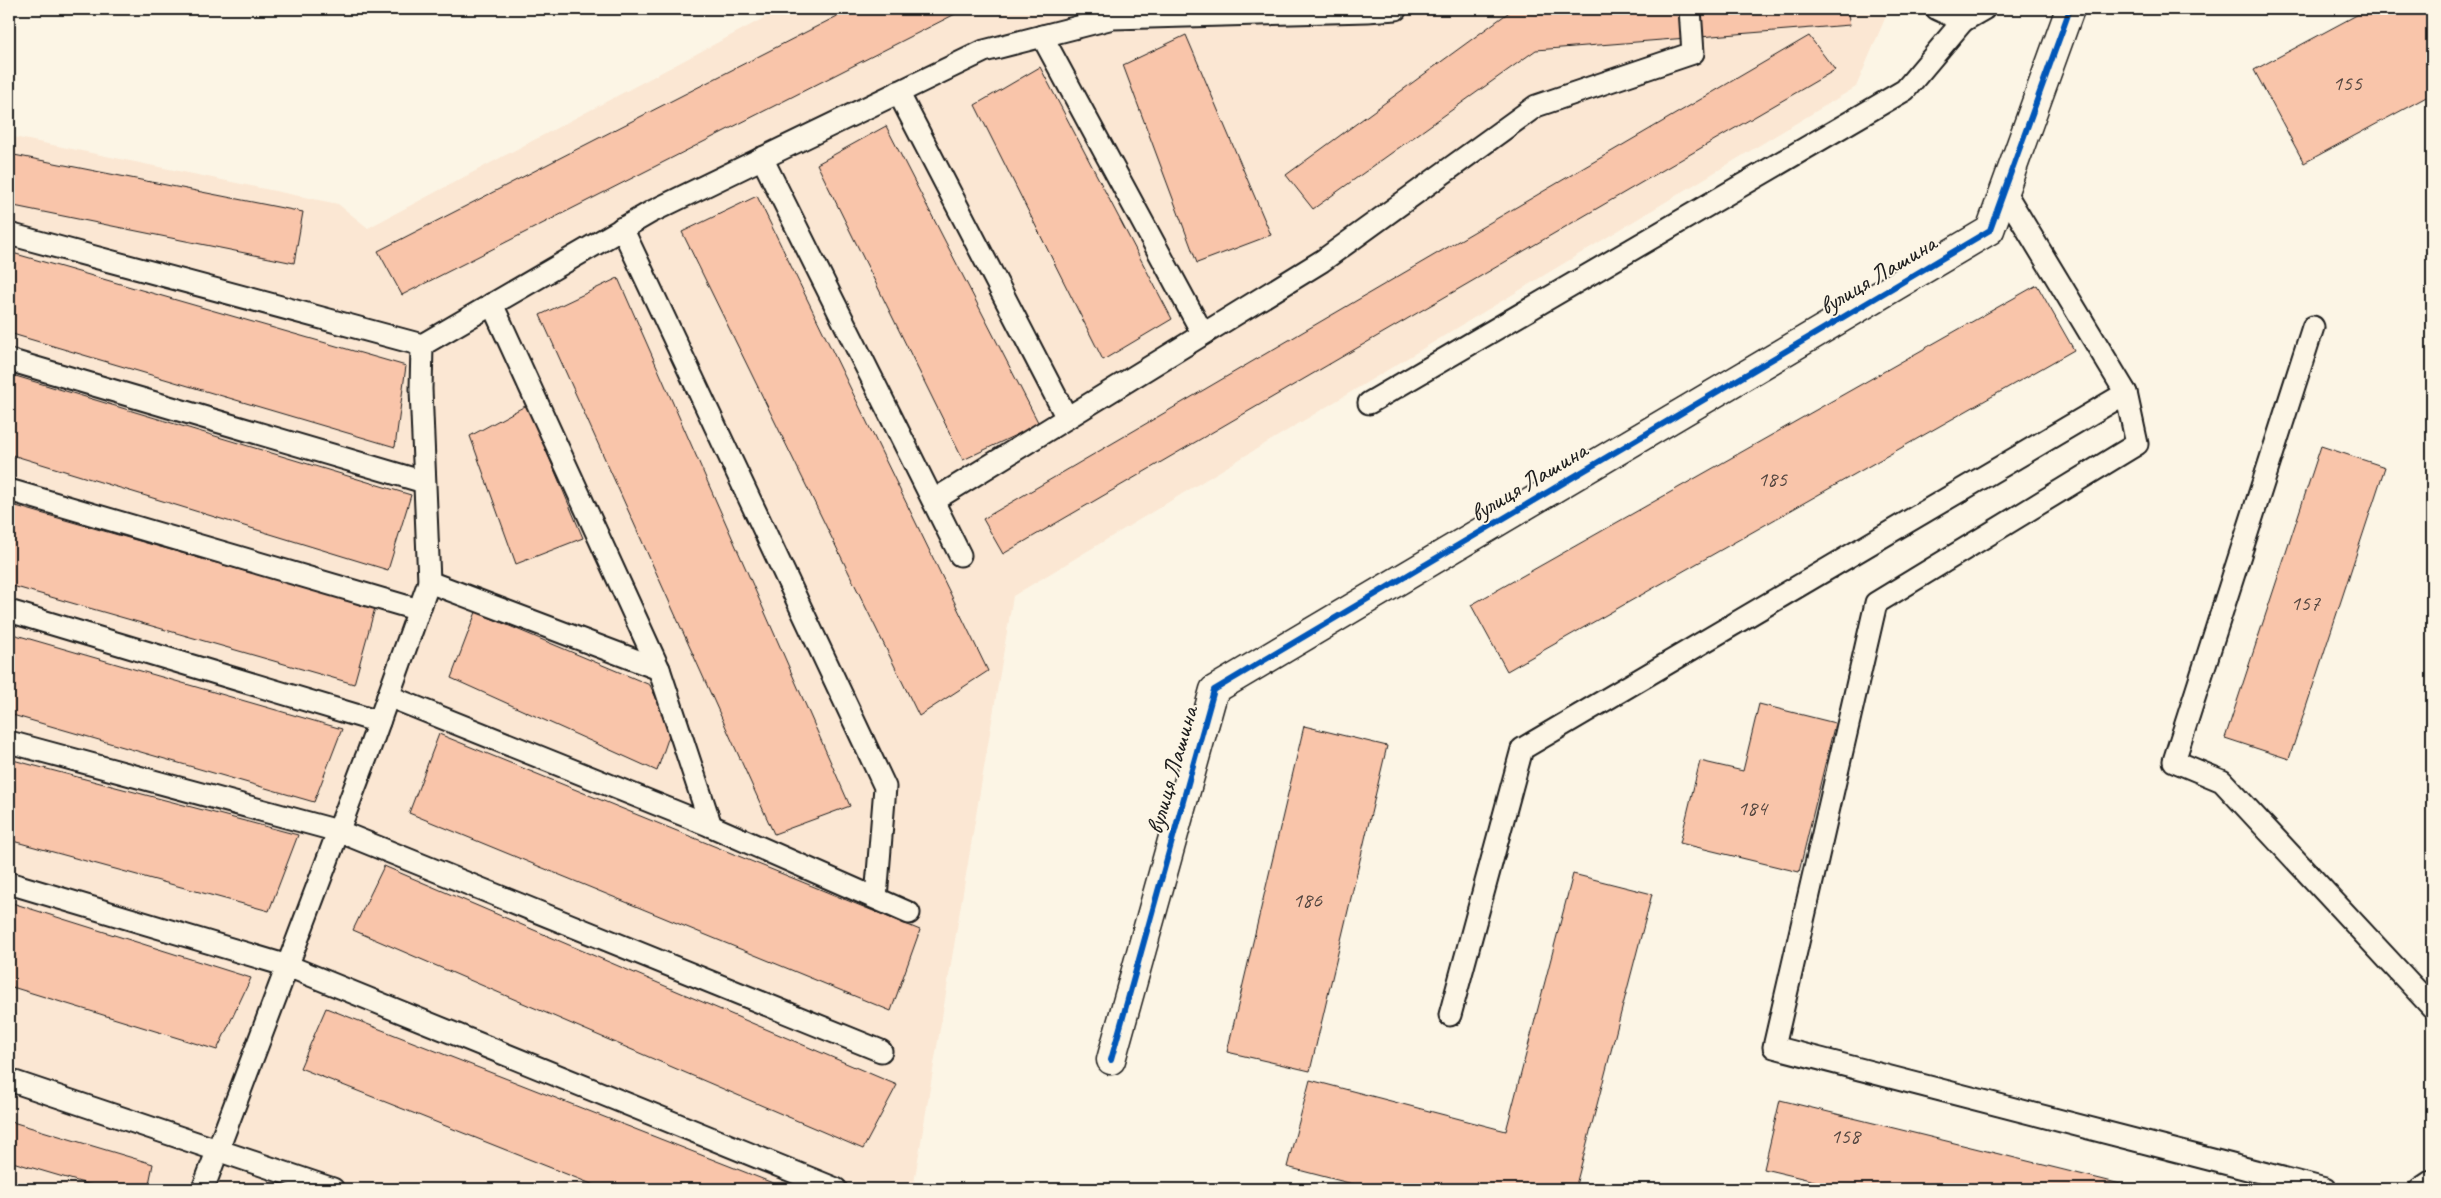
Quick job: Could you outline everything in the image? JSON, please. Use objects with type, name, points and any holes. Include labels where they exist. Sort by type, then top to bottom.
[{"type":"street","name":"вулиця Лашина","points":[[1110,1060],[1214,690],[1990,230],[2070,9]]},
{"type":"lane","points":[[9,234],[422,345],[622,228],[984,51],[1113,18],[1366,12],[1396,9]]},
{"type":"lane","points":[[934,500],[1322,262],[1536,106],[1693,53],[1690,9]]},
{"type":"lane","points":[[1937,9],[1963,22]]},
{"type":"lane","points":[[1370,403],[1905,90],[1963,22],[1984,9]]},
{"type":"lane","points":[[1042,36],[1204,334]]},
{"type":"lane","points":[[898,92],[1067,418]]},
{"type":"lane","points":[[762,158],[960,555]]},
{"type":"lane","points":[[2004,191],[2126,393],[2137,444],[1876,603],[1774,1047],[2325,1189]]},
{"type":"lane","points":[[622,228],[885,787],[876,898]]},
{"type":"lane","points":[[492,304],[659,669],[711,826]]},
{"type":"lane","points":[[2313,327],[2174,761],[2222,781],[2432,1007]]},
{"type":"lane","points":[[203,1189],[288,966],[429,582],[421,389],[422,345]]},
{"type":"lane","points":[[9,360],[424,482]]},
{"type":"lane","points":[[1450,1015],[1522,749],[2126,393]]},
{"type":"lane","points":[[9,490],[419,610]]},
{"type":"lane","points":[[429,582],[659,669]]},
{"type":"lane","points":[[9,611],[378,722]]},
{"type":"lane","points":[[388,696],[711,826],[909,913]]},
{"type":"lane","points":[[9,742],[338,831],[881,1051]]},
{"type":"lane","points":[[9,883],[288,966],[836,1189]]},
{"type":"lane","points":[[9,1080],[333,1189]]},
{"type":"lane","points":[[2420,1189],[2432,1181]]},
{"type":"shaded area","points":[[781,9],[1889,9],[1856,87],[1013,596],[913,1189],[9,1189],[9,136],[338,204],[368,228]]},
{"type":"building","points":[[851,9],[965,9],[402,295],[378,251]]},
{"type":"building","points":[[1847,9],[1850,25],[1536,50],[1313,209],[1286,175],[1512,10]]},
{"type":"building","points":[[2368,9],[2426,9],[2432,21],[2432,94],[2304,163],[2254,70]]},
{"type":"building","points":[[1186,35],[1271,235],[1197,263],[1123,65]]},
{"type":"building","points":[[1809,36],[1835,70],[1003,554],[983,519]]},
{"type":"building","points":[[1040,67],[1172,319],[1103,360],[975,105]]},
{"type":"building","points":[[886,126],[1039,424],[963,460],[817,164]]},
{"type":"building","points":[[9,154],[303,212],[294,263],[9,205]]},
{"type":"building","points":[[757,196],[988,671],[919,716],[682,232]]},
{"type":"building","points":[[9,252],[406,366],[395,447],[9,333]]},
{"type":"building","points":[[618,278],[850,806],[774,834],[540,315]]},
{"type":"building","points":[[2037,285],[2074,350],[1507,671],[1471,605]]},
{"type":"building","points":[[9,374],[411,495],[388,570],[9,454]]},
{"type":"building","points":[[527,405],[583,538],[516,564],[470,436]]},
{"type":"building","points":[[2321,446],[2385,467],[2289,759],[2225,738]]},
{"type":"building","points":[[9,504],[375,608],[354,684],[9,585]]},
{"type":"building","points":[[476,612],[650,685],[671,730],[657,771],[451,678]]},
{"type":"building","points":[[9,633],[342,729],[314,802],[9,714]]},
{"type":"building","points":[[1759,704],[1835,723],[1799,872],[1680,843],[1700,761],[1743,771]]},
{"type":"building","points":[[1304,726],[1387,746],[1310,1071],[1227,1052]]},
{"type":"building","points":[[439,734],[920,930],[891,1011],[409,813]]},
{"type":"building","points":[[9,759],[298,835],[269,911],[9,840]]},
{"type":"building","points":[[384,866],[897,1085],[863,1149],[353,930]]},
{"type":"building","points":[[1573,874],[1652,894],[1575,1189],[1372,1189],[1287,1167],[1310,1080],[1506,1131]]},
{"type":"building","points":[[9,902],[251,978],[217,1050],[9,986]]},
{"type":"building","points":[[326,1008],[788,1189],[604,1189],[300,1068]]},
{"type":"building","points":[[1780,1100],[2141,1189],[1848,1189],[1764,1169]]},
{"type":"building","points":[[9,1121],[153,1164],[148,1189],[104,1189],[9,1161]]},
{"type":"cycle path","points":[[1111,1060],[1214,690],[1990,230],[2070,9]]}]
